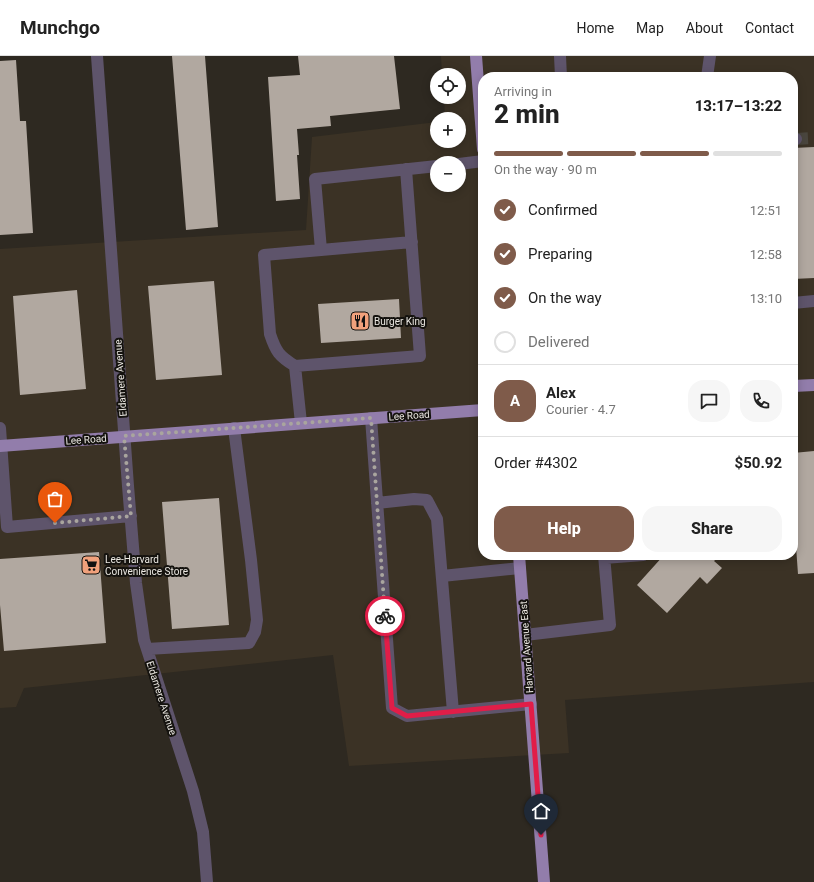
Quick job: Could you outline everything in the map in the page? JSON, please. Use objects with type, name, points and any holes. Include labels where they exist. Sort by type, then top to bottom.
[{"type":"main road","points":[[476,56],[478,83]]},
{"type":"main road","points":[[798,386],[814,385]]},
{"type":"main road","name":"Lee Road","points":[[0,446],[478,410]]},
{"type":"main road","name":"Harvard Avenue East","points":[[519,560],[544,882]]},
{"type":"street","name":"Eldamere Avenue","points":[[97,56],[136,582],[144,640],[194,798],[203,832],[207,882]]},
{"type":"street","points":[[560,56],[561,72]]},
{"type":"street","points":[[708,72],[710,56]]},
{"type":"street","points":[[466,163],[478,162]]},
{"type":"street","points":[[321,250],[315,179],[430,167]]},
{"type":"street","points":[[407,169],[420,356],[295,366],[282,358],[274,347],[270,334],[264,255],[412,242]]},
{"type":"street","points":[[798,303],[814,301]]},
{"type":"street","points":[[295,366],[301,423]]},
{"type":"street","points":[[371,418],[392,708],[407,716],[531,704]]},
{"type":"street","points":[[0,428],[0,446],[7,527],[131,516]]},
{"type":"street","points":[[147,649],[249,643],[255,632],[257,620],[251,560],[234,428]]},
{"type":"street","points":[[377,503],[427,500],[437,519],[453,712]]},
{"type":"street","points":[[525,635],[610,624],[604,560]]},
{"type":"street","points":[[442,576],[520,568]]},
{"type":"shaded area","points":[[441,56],[814,56],[814,682],[565,700],[569,753],[349,766],[333,655],[24,688],[16,707],[0,708],[0,249],[306,230],[312,137],[430,123],[430,148],[466,148],[466,112],[445,112],[444,104],[466,104],[466,68],[442,68]]},
{"type":"building","points":[[172,56],[205,56],[218,227],[186,230]]},
{"type":"building","points":[[298,56],[394,56],[400,109],[330,116],[331,126],[297,129],[300,199],[276,201],[268,77],[300,75]]},
{"type":"building","points":[[16,60],[20,121],[26,121],[33,233],[0,235],[0,61]]},
{"type":"building","points":[[814,147],[814,278],[798,279],[798,148]]},
{"type":"building","points":[[214,281],[222,375],[156,380],[148,286]]},
{"type":"building","points":[[77,290],[86,389],[20,395],[13,296]]},
{"type":"building","name":"Burger King","points":[[399,299],[401,338],[321,343],[318,304]]},
{"type":"building","points":[[814,451],[814,573],[798,574],[798,453]]},
{"type":"building","points":[[219,498],[229,625],[172,629],[162,502]]},
{"type":"building","points":[[99,552],[106,643],[4,651],[0,605],[0,559]]},
{"type":"building","points":[[660,560],[715,560],[714,561],[722,568],[707,584],[700,577],[667,613],[637,585]]},
{"type":"tunnel","points":[[798,139],[814,138]]},
{"type":"way so far","points":[[55,523],[131,516],[124,436],[371,418],[385,616]]},
{"type":"place","name":"Burger King","points":[[360,321]]},
{"type":"place","name":"Lee-Harvard Convenience Store","points":[[91,565]]},
{"type":"route","points":[[385,616],[392,708],[407,716],[531,704],[541,835]]}]
